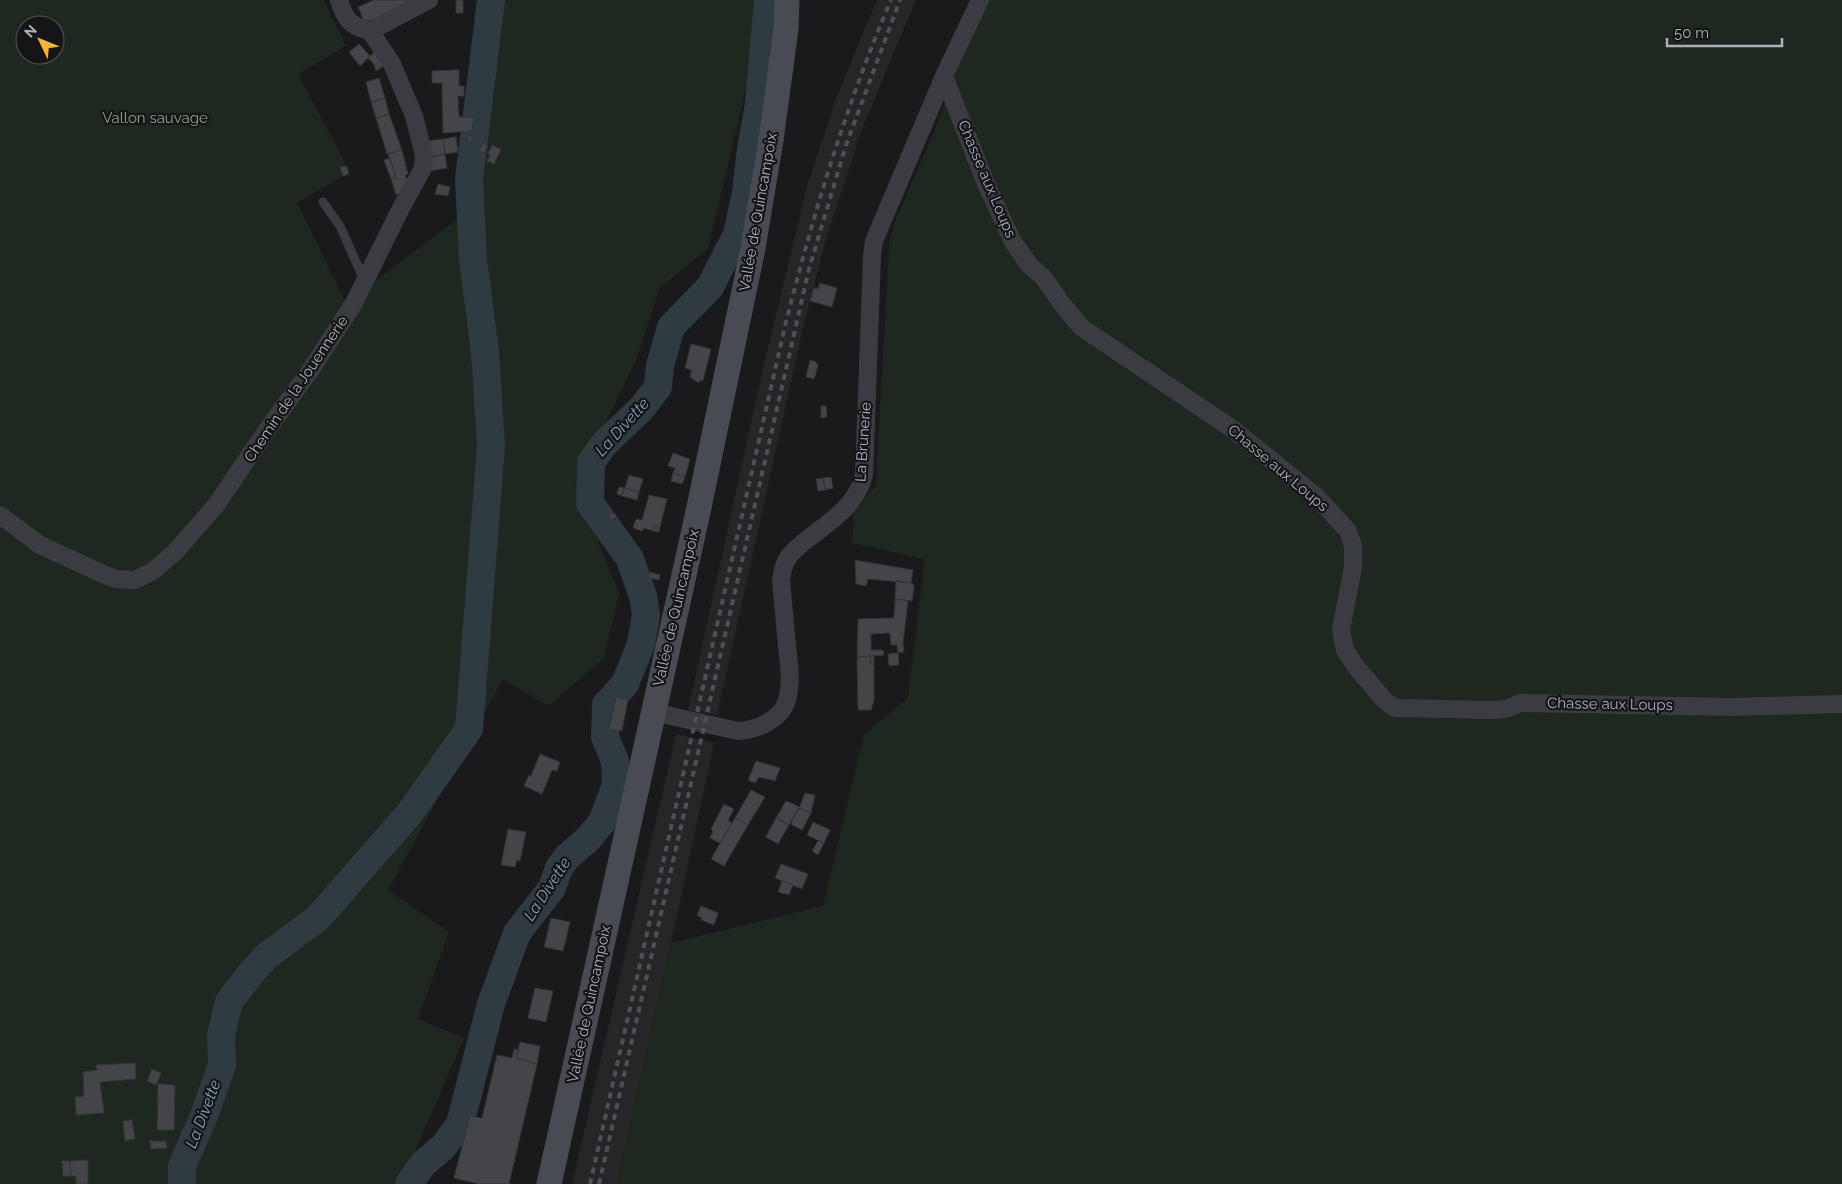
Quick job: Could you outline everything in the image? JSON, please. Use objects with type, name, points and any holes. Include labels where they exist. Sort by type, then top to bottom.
[{"type":"main road","name":"Vallée de Quincampoix","points":[[549,1184],[570,1095],[652,712],[698,512],[753,248],[771,140],[786,30],[787,0]]},
{"type":"street","points":[[339,0],[348,22],[357,28],[370,31],[429,0]]},
{"type":"street","name":"La Brunerie","points":[[652,712],[738,731],[763,725],[774,718],[787,701],[790,687],[781,580],[783,568],[787,559],[795,550],[851,503],[861,486],[864,475],[874,241],[944,76],[980,0]]},
{"type":"street","name":"Chemin de la Jouennerie","points":[[0,515],[40,545],[102,574],[116,579],[135,580],[153,571],[174,552],[217,504],[264,434],[312,368],[354,303],[422,170],[424,160],[421,138],[414,116],[392,64],[370,31]]},
{"type":"street","name":"Chasse aux Loups","points":[[944,76],[986,184],[1013,242],[1030,266],[1043,278],[1082,327],[1234,430],[1317,497],[1348,531],[1353,546],[1354,567],[1341,630],[1345,650],[1375,690],[1395,708],[1494,710],[1506,709],[1521,703],[1730,707],[1842,704]]},
{"type":"lane","points":[[323,202],[340,226],[365,283]]},
{"type":"shaded area","points":[[877,0],[916,0],[862,129],[827,236],[804,324],[717,715],[688,710],[764,364],[807,187],[836,98]]},
{"type":"shaded area","points":[[676,734],[714,743],[617,1184],[572,1184]]},
{"type":"green space","name":"Vallon sauvage","points":[[0,0],[323,0],[346,46],[298,74],[347,166],[340,167],[343,176],[297,203],[346,303],[470,210],[477,0],[758,0],[760,30],[708,248],[659,289],[637,358],[575,486],[619,593],[604,658],[548,706],[503,679],[388,890],[449,932],[418,1019],[464,1038],[401,1184],[0,1184]]},
{"type":"green space","points":[[988,0],[1842,0],[1842,1184],[617,1184],[671,943],[823,906],[864,735],[908,698],[925,559],[852,543],[854,513],[876,485],[889,245],[894,224],[940,118],[955,68]]},
{"type":"building","points":[[374,0],[417,0],[375,20],[364,21],[358,7]]},
{"type":"building","points":[[456,0],[463,0],[463,13],[456,13]]},
{"type":"building","points":[[359,44],[370,56],[360,66],[349,52]]},
{"type":"building","points":[[375,52],[385,65],[376,71],[374,64],[368,58]]},
{"type":"building","points":[[459,70],[459,86],[464,86],[464,96],[458,96],[459,117],[474,117],[472,131],[443,133],[442,83],[432,83],[432,71]]},
{"type":"building","points":[[379,78],[385,98],[371,102],[366,82]]},
{"type":"building","points":[[385,98],[389,114],[376,118],[371,102]]},
{"type":"building","points":[[389,114],[402,150],[387,154],[376,118]]},
{"type":"building","points":[[472,135],[472,142],[468,142],[468,136]]},
{"type":"building","points":[[456,137],[458,152],[445,154],[443,139]]},
{"type":"building","points":[[443,139],[445,154],[429,157],[427,141]]},
{"type":"building","points":[[483,143],[488,146],[484,153],[479,150]]},
{"type":"building","points":[[492,145],[501,149],[494,164],[487,161]]},
{"type":"building","points":[[402,150],[408,174],[405,175],[410,187],[396,195],[391,179],[396,177],[388,154]]},
{"type":"building","points":[[445,154],[447,168],[429,171],[429,157]]},
{"type":"building","points":[[390,158],[396,177],[391,179],[384,160]]},
{"type":"building","points":[[347,166],[349,174],[343,176],[340,167]]},
{"type":"building","points":[[438,184],[450,187],[448,196],[435,194]]},
{"type":"building","points":[[820,283],[837,288],[832,307],[810,301],[814,288],[818,289]]},
{"type":"building","points":[[691,344],[711,349],[703,381],[700,380],[699,383],[690,377],[692,370],[685,368]]},
{"type":"building","points":[[810,360],[816,362],[818,366],[814,379],[806,377]]},
{"type":"building","points":[[821,406],[826,406],[827,417],[821,418]]},
{"type":"building","points":[[673,453],[690,459],[685,477],[673,473],[675,468],[668,466]]},
{"type":"building","points":[[673,473],[685,477],[682,484],[671,481]]},
{"type":"building","points":[[629,475],[643,479],[639,492],[625,488]]},
{"type":"building","points":[[831,477],[833,488],[825,490],[823,478]]},
{"type":"building","points":[[823,478],[825,490],[818,491],[816,479]]},
{"type":"building","points":[[619,487],[624,488],[622,496],[617,494]]},
{"type":"building","points":[[624,488],[639,492],[637,500],[622,496]]},
{"type":"building","points":[[649,495],[667,499],[660,527],[655,525],[653,531],[644,528],[642,531],[633,528],[636,519],[642,520]]},
{"type":"building","points":[[610,513],[616,514],[615,520],[609,519]]},
{"type":"building","points":[[655,525],[660,527],[659,532],[653,531]]},
{"type":"building","points":[[855,560],[913,570],[911,583],[868,579],[866,586],[856,584]]},
{"type":"building","points":[[650,572],[660,575],[659,580],[649,578]]},
{"type":"building","points":[[896,581],[914,585],[912,601],[895,599]]},
{"type":"building","points":[[895,599],[908,601],[903,643],[904,652],[898,653],[897,645],[891,645],[890,633],[871,634],[871,650],[883,650],[884,655],[857,657],[858,619],[894,618]]},
{"type":"building","points":[[898,653],[899,665],[889,666],[888,654]]},
{"type":"building","points":[[874,655],[874,664],[871,664],[870,656]]},
{"type":"building","points":[[870,656],[871,664],[874,664],[874,700],[871,710],[858,710],[857,657]]},
{"type":"building","points":[[616,697],[628,699],[622,731],[609,729]]},
{"type":"building","points":[[540,754],[560,762],[557,771],[552,770],[542,794],[524,786],[529,775],[531,776]]},
{"type":"building","points":[[756,761],[780,768],[775,781],[759,777],[755,783],[748,780]]},
{"type":"building","points":[[751,790],[765,797],[748,825],[735,818]]},
{"type":"building","points":[[805,793],[815,795],[811,813],[799,809]]},
{"type":"building","points":[[786,801],[800,807],[789,825],[776,818]]},
{"type":"building","points":[[724,804],[734,809],[728,820],[732,823],[720,843],[710,838],[713,831],[711,829]]},
{"type":"building","points":[[798,808],[811,813],[802,830],[792,825],[791,821]]},
{"type":"building","points":[[735,818],[748,825],[724,866],[711,859]]},
{"type":"building","points":[[776,818],[789,825],[778,844],[766,837]]},
{"type":"building","points":[[813,822],[830,830],[824,843],[807,835]]},
{"type":"building","points":[[508,829],[526,832],[520,861],[517,860],[515,867],[501,865]]},
{"type":"building","points":[[818,841],[824,843],[818,855],[812,851]]},
{"type":"building","points":[[781,864],[808,874],[802,889],[775,878]]},
{"type":"building","points":[[782,881],[793,885],[789,895],[778,892]]},
{"type":"building","points":[[701,906],[718,913],[714,925],[701,920],[702,918],[697,915]]},
{"type":"building","points":[[551,918],[570,922],[563,951],[544,947]]},
{"type":"building","points":[[535,988],[553,991],[546,1022],[528,1018]]},
{"type":"building","points":[[520,1042],[540,1046],[537,1064],[516,1058]]},
{"type":"building","points":[[514,1049],[519,1050],[516,1058],[537,1064],[509,1184],[479,1184],[454,1178],[470,1116],[482,1118],[497,1055],[512,1058]]},
{"type":"building","points":[[135,1063],[136,1079],[100,1082],[104,1113],[76,1115],[75,1097],[84,1096],[83,1072],[97,1070],[96,1065]]},
{"type":"building","points":[[152,1069],[161,1073],[156,1085],[147,1081]]},
{"type":"building","points":[[158,1084],[175,1085],[174,1130],[157,1130]]},
{"type":"building","points":[[132,1120],[135,1139],[125,1141],[123,1121]]},
{"type":"building","points":[[150,1141],[166,1141],[167,1148],[151,1149]]},
{"type":"building","points":[[88,1160],[88,1184],[76,1184],[76,1176],[71,1176],[70,1161]]},
{"type":"building","points":[[62,1161],[70,1161],[71,1176],[63,1176]]},
{"type":"waterway","name":"La Divette","points":[[182,1184],[182,1166],[204,1116],[222,1065],[221,1035],[229,1002],[251,973],[268,955],[318,918],[409,814],[469,729],[491,446],[485,352],[473,259],[469,179],[491,0]]},
{"type":"waterway","name":"La Divette","points":[[409,1184],[423,1164],[443,1147],[460,1124],[491,1004],[517,933],[552,888],[559,868],[567,857],[587,840],[602,822],[616,785],[615,761],[605,737],[606,705],[625,684],[641,644],[646,615],[643,596],[630,559],[590,503],[591,462],[605,443],[641,409],[658,387],[660,366],[671,327],[710,287],[737,234],[746,193],[759,104],[768,0]]},
{"type":"railway","points":[[590,1184],[785,326],[807,243],[845,120],[891,0]]},
{"type":"railway","points":[[599,1184],[809,269],[846,145],[900,0]]}]
